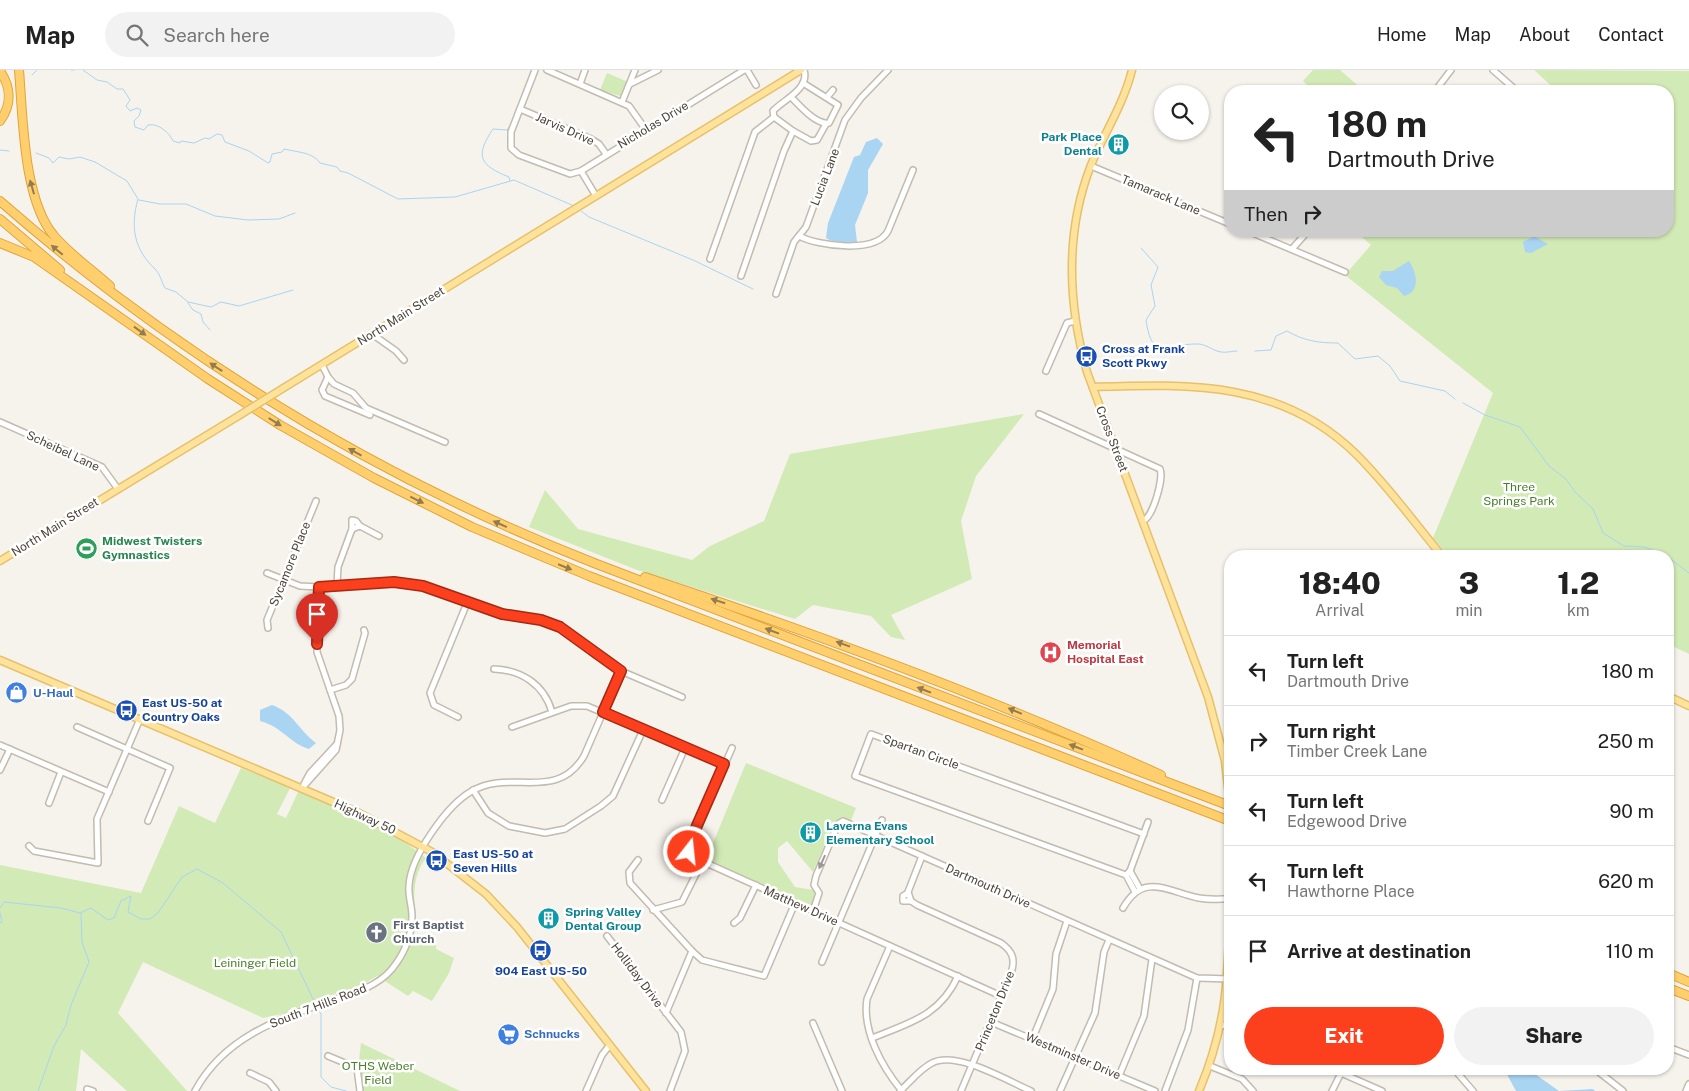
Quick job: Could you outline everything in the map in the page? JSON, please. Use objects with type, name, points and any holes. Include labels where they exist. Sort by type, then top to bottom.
[{"type":"highway","points":[[19,70],[30,184],[44,220],[55,236],[118,294],[126,304]]},
{"type":"highway","points":[[0,71],[6,80],[10,96],[6,113],[0,121]]},
{"type":"highway","points":[[0,201],[68,259],[126,304],[220,370],[310,426],[396,474],[525,535],[1224,803]]},
{"type":"highway","points":[[0,219],[100,302]]},
{"type":"highway","points":[[0,243],[34,257],[208,379],[280,425],[367,474],[472,527],[589,576],[1224,819]]},
{"type":"highway","points":[[525,535],[881,658],[1033,719],[1203,796]]},
{"type":"highway","points":[[1674,976],[1689,982]]},
{"type":"highway","points":[[1674,990],[1689,996]]},
{"type":"main road","name":"North Main Street","points":[[0,562],[803,70]]},
{"type":"main road","name":"Cross Street","points":[[1132,70],[1091,166],[1080,201],[1075,225],[1072,266],[1075,321],[1079,342],[1093,387],[1208,697],[1224,757]]},
{"type":"main road","points":[[1093,387],[1200,386],[1255,396],[1298,413],[1331,433],[1355,453],[1378,476],[1437,550]]},
{"type":"main road","name":"Highway 50","points":[[0,660],[303,786],[378,821],[424,847],[471,881],[499,907],[540,954],[646,1091]]},
{"type":"main road","points":[[1674,699],[1689,706]]},
{"type":"main road","points":[[1199,1091],[1210,1066],[1224,1012]]},
{"type":"street","points":[[535,70],[512,127],[510,145],[514,153],[570,174],[580,171],[596,196]]},
{"type":"street","points":[[547,70],[622,102],[634,111],[646,130]]},
{"type":"street","points":[[580,84],[585,70]]},
{"type":"street","points":[[622,102],[635,70]]},
{"type":"street","points":[[630,84],[658,70]]},
{"type":"street","points":[[746,70],[756,85]]},
{"type":"street","name":"Nicholas Drive","points":[[580,171],[746,70]]},
{"type":"street","points":[[803,70],[803,83],[791,97],[773,111],[774,117],[811,141],[817,140],[826,124],[832,120],[841,105],[803,83]]},
{"type":"street","name":"Lucia Lane","points":[[776,294],[794,242],[806,227],[849,113],[888,70]]},
{"type":"street","points":[[1440,85],[1451,70]]},
{"type":"street","points":[[1493,70],[1510,85]]},
{"type":"street","points":[[814,90],[820,84]]},
{"type":"street","points":[[827,96],[833,90]]},
{"type":"street","points":[[791,97],[810,115],[826,124]]},
{"type":"street","name":"Jarvis Drive","points":[[520,109],[591,139],[599,144],[606,154]]},
{"type":"street","points":[[710,259],[755,132],[774,117]]},
{"type":"street","points":[[741,276],[784,151],[793,131]]},
{"type":"street","name":"Tamarack Lane","points":[[1091,166],[1224,221]]},
{"type":"street","points":[[799,236],[856,247],[882,238],[888,231],[914,170]]},
{"type":"street","points":[[1262,237],[1345,272]]},
{"type":"street","points":[[1292,250],[1303,237]]},
{"type":"street","points":[[1046,371],[1067,323],[1075,321]]},
{"type":"street","points":[[372,334],[396,351],[404,360]]},
{"type":"street","points":[[322,365],[334,384],[353,393],[366,408],[445,442]]},
{"type":"street","points":[[328,377],[322,390],[325,396],[370,414]]},
{"type":"street","points":[[1039,414],[1158,467],[1162,475],[1150,516],[1143,521]]},
{"type":"street","name":"Scheibel Lane","points":[[0,422],[102,467],[118,489]]},
{"type":"street","name":"Sycamore Place","points":[[268,628],[267,620],[316,501]]},
{"type":"street","points":[[337,586],[338,567],[352,530],[360,526],[379,536]]},
{"type":"street","points":[[267,574],[300,586],[319,587],[409,582],[502,614],[541,620],[560,627],[621,671],[682,696]]},
{"type":"street","points":[[303,786],[332,756],[337,744],[340,722],[317,652],[319,587]]},
{"type":"street","points":[[458,717],[434,705],[430,693],[467,603]]},
{"type":"street","points":[[330,690],[346,685],[352,679],[365,633],[364,630]]},
{"type":"street","points":[[494,669],[510,670],[525,676],[540,690],[552,712]]},
{"type":"street","points":[[621,671],[584,756],[578,767],[568,775],[556,781],[542,783],[493,783],[472,790],[488,813],[509,826],[545,833],[565,829],[613,796],[643,730]]},
{"type":"street","points":[[512,727],[552,712],[578,705],[603,712],[724,764]]},
{"type":"street","points":[[30,846],[34,851],[98,863],[97,818],[140,719]]},
{"type":"street","points":[[76,727],[170,768],[148,821]]},
{"type":"street","name":"Spartan Circle","points":[[1128,873],[855,776],[871,734],[1144,834]]},
{"type":"street","points":[[0,745],[109,792]]},
{"type":"street","points":[[662,800],[685,748]]},
{"type":"street","points":[[654,910],[682,902],[702,862],[691,855],[688,846],[732,748]]},
{"type":"street","points":[[0,770],[10,749]]},
{"type":"street","points":[[49,803],[61,772]]},
{"type":"street","name":"South 7 Hills Road","points":[[195,1091],[222,1054],[240,1039],[285,1017],[373,985],[391,970],[404,951],[409,936],[412,917],[409,886],[410,874],[424,847],[454,803],[472,790]]},
{"type":"street","points":[[822,962],[882,820]]},
{"type":"street","name":"Dartmouth Drive","points":[[812,911],[819,893],[814,885],[816,876],[840,821],[876,835],[1197,978],[1224,979]]},
{"type":"street","points":[[1137,890],[1128,873],[1148,822]]},
{"type":"street","name":"Princeton Drive","points":[[922,856],[908,893],[911,901],[917,906],[1008,948],[1014,962],[973,1066],[961,1091]]},
{"type":"street","points":[[638,860],[629,872],[630,883],[692,951],[712,963],[764,976],[795,903]]},
{"type":"street","name":"Matthew Drive","points":[[702,862],[1001,996]]},
{"type":"street","points":[[734,923],[740,918],[756,885]]},
{"type":"street","points":[[1123,908],[1137,890],[1165,888],[1199,898],[1224,900]]},
{"type":"street","points":[[1032,1040],[1053,989],[1057,949],[1067,921]]},
{"type":"street","name":"Holliday Drive","points":[[607,936],[681,1032],[685,1051],[670,1091]]},
{"type":"street","points":[[1060,1091],[1095,1013],[1104,952],[1109,940]]},
{"type":"street","points":[[890,946],[867,999],[866,1008],[872,1038],[888,1072],[900,1091],[936,1061],[951,1059],[973,1066],[1031,1091]]},
{"type":"street","points":[[666,1013],[692,951]]},
{"type":"street","points":[[1119,1076],[1144,1016],[1152,959]]},
{"type":"street","points":[[872,1038],[931,1012],[951,991],[958,976]]},
{"type":"street","points":[[1165,1091],[1188,1030],[1197,978]]},
{"type":"street","name":"Westminster Drive","points":[[991,1022],[1154,1091]]},
{"type":"street","points":[[813,1023],[842,1091]]},
{"type":"street","points":[[586,1091],[602,1055],[610,1046]]},
{"type":"street","points":[[1674,1049],[1689,1055]]},
{"type":"street","points":[[328,1056],[357,1068],[360,1091]]},
{"type":"street","points":[[1210,1066],[1224,1072]]},
{"type":"street","points":[[250,1073],[269,1082],[276,1091]]},
{"type":"street","points":[[1232,1075],[1242,1079],[1254,1091]]},
{"type":"street","points":[[1332,1091],[1340,1075]]},
{"type":"street","points":[[1346,1075],[1382,1091]]},
{"type":"street","points":[[1459,1075],[1474,1091]]},
{"type":"street","points":[[1603,1075],[1623,1091]]},
{"type":"street","points":[[1011,1091],[1014,1084]]},
{"type":"street","points":[[1686,1091],[1689,1084]]},
{"type":"green space","points":[[1313,70],[1340,70],[1357,85],[1307,85],[1303,81]]},
{"type":"green space","name":"Three Springs Park","points":[[1534,70],[1689,71],[1689,654],[1674,647],[1674,550],[1444,550],[1433,538],[1493,393],[1345,275],[1371,245],[1362,237],[1674,237],[1674,85],[1550,85]]},
{"type":"green space","points":[[607,73],[628,82],[620,96],[600,90]]},
{"type":"green space","points":[[1024,414],[976,476],[961,521],[972,579],[891,615],[905,640],[891,637],[871,616],[813,605],[795,619],[637,570],[529,527],[545,490],[578,529],[692,560],[710,546],[764,521],[790,454]]},
{"type":"green space","points":[[746,763],[856,808],[851,820],[840,819],[833,825],[813,872],[787,841],[778,848],[778,862],[795,887],[814,890],[815,901],[812,905],[806,906],[706,860]]},
{"type":"green space","name":"Leininger Field","points":[[241,768],[290,788],[277,814],[286,818],[299,790],[386,828],[426,858],[420,867],[415,885],[414,935],[436,943],[436,949],[454,958],[449,973],[432,1001],[413,991],[408,996],[377,976],[359,987],[321,998],[286,1013],[263,1018],[143,962],[118,1013],[187,1091],[127,1091],[81,1049],[76,1091],[0,1091],[0,865],[141,893],[179,806],[215,823]]},
{"type":"green space","name":"OTHS Weber Field","points":[[361,1043],[460,1091],[360,1091],[358,1070]]},
{"type":"water","points":[[877,138],[883,144],[868,170],[868,193],[855,225],[857,242],[841,243],[830,240],[826,238],[828,223],[854,157],[860,155],[866,142]]},
{"type":"water","points":[[1536,237],[1548,244],[1531,253],[1525,252],[1523,242]]},
{"type":"water","points":[[1409,261],[1414,270],[1416,281],[1410,294],[1404,296],[1397,288],[1386,285],[1379,277],[1382,271],[1393,271]]},
{"type":"water","points":[[272,705],[286,712],[316,743],[309,749],[296,743],[275,727],[260,721],[260,710]]},
{"type":"water","points":[[1507,1075],[1536,1075],[1559,1091],[1516,1091]]},
{"type":"water","points":[[1593,1089],[1595,1091],[1559,1091]]},
{"type":"waterway","points":[[32,75],[37,70]]},
{"type":"waterway","points":[[83,70],[97,80],[107,82],[117,89],[123,89],[130,100],[126,106],[130,111],[137,108],[141,110],[139,116],[134,121],[135,127],[144,130],[148,125],[156,125],[166,131],[173,141],[180,143],[181,141],[194,143],[205,138],[209,139],[217,134],[222,135],[225,142],[249,151],[268,163],[272,154],[282,152],[284,149],[304,153],[317,159],[320,163],[337,167],[340,171],[348,173],[398,199],[455,197],[514,180],[574,206]]},
{"type":"waterway","points":[[510,181],[509,177],[486,164],[482,153],[487,138],[493,129],[507,130],[512,123]]},
{"type":"waterway","points":[[0,150],[9,151]]},
{"type":"waterway","points":[[36,153],[49,158],[53,163],[59,157],[69,159],[80,157],[95,162],[127,181],[138,199],[134,228],[143,254],[157,272],[165,288],[176,292],[188,302],[211,307],[221,302],[239,306],[293,290]]},
{"type":"waterway","points":[[139,200],[160,204],[186,204],[215,216],[248,220],[279,219],[295,213]]},
{"type":"waterway","points":[[581,211],[589,217],[693,260],[753,289]]},
{"type":"waterway","points":[[1141,248],[1158,267],[1151,285],[1155,306],[1146,320],[1152,341],[1162,348],[1199,344],[1221,352],[1237,351]]},
{"type":"waterway","points":[[188,303],[193,310],[201,314],[203,322],[210,330]]},
{"type":"waterway","points":[[1255,351],[1271,350],[1276,336],[1287,331],[1312,341],[1338,343],[1355,359],[1378,356],[1390,366],[1400,381],[1445,391],[1455,399]]},
{"type":"waterway","points":[[1463,403],[1485,415],[1520,427],[1549,466],[1566,479],[1575,492],[1593,509],[1603,533],[1624,546],[1645,547],[1652,550]]},
{"type":"waterway","points":[[1674,562],[1689,573]]},
{"type":"waterway","points":[[80,913],[91,908],[108,920],[114,918],[121,901],[131,896],[128,912],[141,919],[150,919],[158,913],[182,877],[197,869],[223,883],[281,932],[315,1003]]},
{"type":"waterway","points":[[0,908],[4,902],[61,908],[80,913]]},
{"type":"waterway","points":[[0,913],[2,922],[0,923]]},
{"type":"waterway","points":[[38,1091],[54,1046],[66,1025],[71,1005],[89,962],[82,942],[81,914]]},
{"type":"waterway","points":[[318,1009],[321,1014],[321,1077],[331,1087],[346,1091]]},
{"type":"place","name":"Park Place Dental","points":[[1118,144]]},
{"type":"place","name":"Cross at Frank Scott Pkwy","points":[[1086,356]]},
{"type":"place","name":"Midwest Twisters Gymnastics","points":[[86,548]]},
{"type":"place","name":"Memorial Hospital East","points":[[1051,652]]},
{"type":"place","name":"U-Haul","points":[[17,693]]},
{"type":"place","name":"East US-50 at Country Oaks","points":[[126,710]]},
{"type":"place","name":"Laverna Evans Elementary School","points":[[810,833]]},
{"type":"place","name":"East US-50 at Seven Hills","points":[[437,861]]},
{"type":"place","name":"Spring Valley Dental Group","points":[[549,919]]},
{"type":"place","name":"First Baptist Church","points":[[377,932]]},
{"type":"place","name":"904 East US-50","points":[[541,950]]},
{"type":"place","name":"Schnucks","points":[[508,1034]]},
{"type":"route","points":[[317,644],[319,587],[394,582],[409,582],[502,614],[541,620],[567,631],[594,654],[621,671],[603,712],[724,764],[688,846],[689,852]]}]
